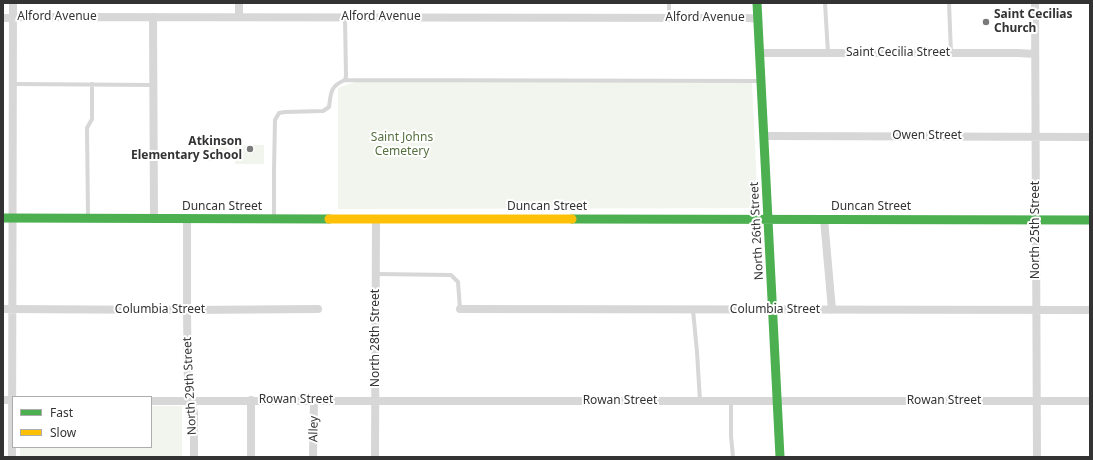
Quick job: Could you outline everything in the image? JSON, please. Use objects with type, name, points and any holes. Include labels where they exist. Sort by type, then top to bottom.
[{"type":"street","points":[[13,3],[13,84],[8,218],[12,309],[13,396]]},
{"type":"street","points":[[239,3],[239,17]]},
{"type":"street","name":"North 26th Street","points":[[758,3],[780,457]]},
{"type":"street","name":"North 25th Street","points":[[1035,3],[1037,457]]},
{"type":"street","points":[[153,17],[154,219]]},
{"type":"street","name":"Alford Avenue","points":[[3,18],[345,17],[758,19]]},
{"type":"street","name":"Saint Cecilia Street","points":[[760,53],[1035,54]]},
{"type":"street","name":"Owen Street","points":[[765,136],[1090,137]]},
{"type":"street","name":"Duncan Street","points":[[8,218],[1090,220]]},
{"type":"street","name":"North 29th Street","points":[[187,219],[188,390],[194,412],[194,457]]},
{"type":"street","name":"North 28th Street","points":[[375,457],[376,219]]},
{"type":"street","points":[[824,219],[832,310]]},
{"type":"street","name":"Columbia Street","points":[[3,309],[318,309]]},
{"type":"street","name":"Columbia Street","points":[[460,309],[1090,310]]},
{"type":"street","points":[[251,400],[251,457]]},
{"type":"street","name":"Alley","points":[[313,457],[314,400]]},
{"type":"street","name":"Rowan Street","points":[[152,401],[1090,401]]},
{"type":"lane","points":[[669,3],[670,18]]},
{"type":"lane","points":[[825,3],[828,53]]},
{"type":"lane","points":[[949,3],[952,53]]},
{"type":"lane","points":[[345,17],[345,80]]},
{"type":"lane","points":[[274,219],[274,120],[276,116],[279,113],[285,112],[326,110],[329,107],[333,87],[345,80],[762,81]]},
{"type":"lane","points":[[13,84],[154,85]]},
{"type":"lane","points":[[88,219],[87,128],[92,119],[92,84]]},
{"type":"lane","points":[[376,274],[451,275],[458,282],[460,309]]},
{"type":"lane","points":[[693,310],[700,401]]},
{"type":"lane","points":[[731,401],[731,436],[733,457]]},
{"type":"green space","name":"Saint Johns Cemetery","points":[[358,81],[752,83],[758,208],[338,209],[338,88]]},
{"type":"green space","points":[[211,145],[222,145],[228,149],[227,155],[221,159],[209,161],[206,151]]},
{"type":"green space","points":[[235,145],[264,145],[264,164],[235,164]]},
{"type":"green space","points":[[152,406],[182,406],[182,457],[20,457],[20,448],[152,448]]},
{"type":"traffic: fast","points":[[757,3],[780,457]]},
{"type":"traffic: fast","points":[[3,218],[329,219]]},
{"type":"traffic: fast","points":[[572,219],[1090,220]]},
{"type":"traffic: slow","points":[[329,219],[572,219]]},
{"type":"place","name":"Saint Cecilias Church","points":[[986,22]]},
{"type":"place","name":"Atkinson Elementary School","points":[[250,149]]}]
